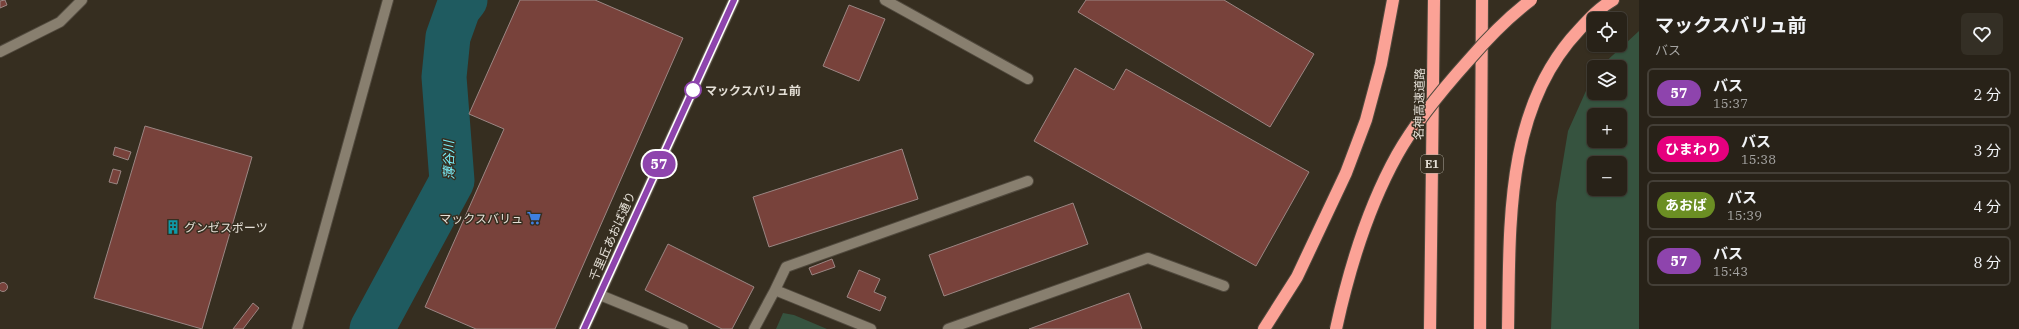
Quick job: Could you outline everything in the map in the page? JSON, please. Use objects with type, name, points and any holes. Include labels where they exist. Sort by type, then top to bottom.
[{"type":"highway","points":[[1264,329],[1297,277],[1346,173],[1366,120],[1381,64],[1393,0]]},
{"type":"highway","name":"名神高速道路","points":[[1430,329],[1434,0]]},
{"type":"highway","points":[[1480,329],[1482,0]]},
{"type":"highway","points":[[1336,329],[1346,280],[1360,237],[1397,155],[1419,121],[1449,82],[1513,14],[1531,0]]},
{"type":"highway","points":[[1508,329],[1510,228],[1520,144],[1532,109],[1548,72],[1564,46],[1584,24],[1613,0]]},
{"type":"street","points":[[0,52],[60,22],[82,0]]},
{"type":"street","points":[[296,329],[388,0]]},
{"type":"street","name":"千里丘あおば通り","points":[[584,329],[734,0]]},
{"type":"street","points":[[885,0],[1028,79]]},
{"type":"street","points":[[754,329],[786,267],[1028,181]]},
{"type":"street","points":[[948,329],[1148,258],[1224,286]]},
{"type":"street","points":[[775,290],[871,329]]},
{"type":"street","points":[[600,295],[683,329]]},
{"type":"green space","points":[[1639,31],[1639,329],[1551,329],[1556,203],[1568,131],[1587,89],[1587,100],[1627,100],[1627,60],[1608,60],[1616,52],[1627,52],[1627,42]]},
{"type":"green space","points":[[783,313],[794,315],[827,329],[776,329]]},
{"type":"building","points":[[5,0],[7,5],[0,8],[0,1]]},
{"type":"building","name":"マックスバリュ","points":[[520,0],[595,0],[683,38],[555,329],[476,329],[425,307],[504,129],[469,114]]},
{"type":"building","points":[[1086,0],[1224,0],[1314,54],[1270,127],[1078,12]]},
{"type":"building","points":[[849,5],[885,19],[859,81],[823,66]]},
{"type":"building","points":[[1075,68],[1114,90],[1126,69],[1309,172],[1256,266],[1034,141]]},
{"type":"building","name":"グンゼスポーツ","points":[[145,126],[252,157],[202,329],[94,298]]},
{"type":"building","points":[[115,147],[131,152],[128,160],[113,155]]},
{"type":"building","points":[[902,149],[918,199],[769,247],[753,197]]},
{"type":"building","points":[[113,169],[121,171],[117,184],[109,182]]},
{"type":"building","points":[[1073,203],[1088,244],[944,296],[929,255]]},
{"type":"building","points":[[668,244],[754,287],[732,329],[722,329],[645,290]]},
{"type":"building","points":[[832,259],[835,267],[812,275],[809,268]]},
{"type":"building","points":[[859,270],[880,279],[874,292],[886,297],[880,311],[847,297]]},
{"type":"building","points":[[1,283],[5,283],[7,287],[5,291],[1,291],[-1,289],[-1,285]]},
{"type":"building","points":[[1129,293],[1142,329],[1029,329]]},
{"type":"building","points":[[253,303],[259,308],[243,329],[233,329]]},
{"type":"waterway","name":"薄谷川","points":[[372,329],[452,181],[444,77],[448,37],[458,9],[465,0]]},
{"type":"bus line","name":"57","points":[[584,329],[734,0]]},
{"type":"place","name":"マックスバリュ前","points":[[693,90]]},
{"type":"place","name":"マックスバリュ","points":[[534,218]]},
{"type":"place","name":"グンゼスポーツ","points":[[173,227]]}]
